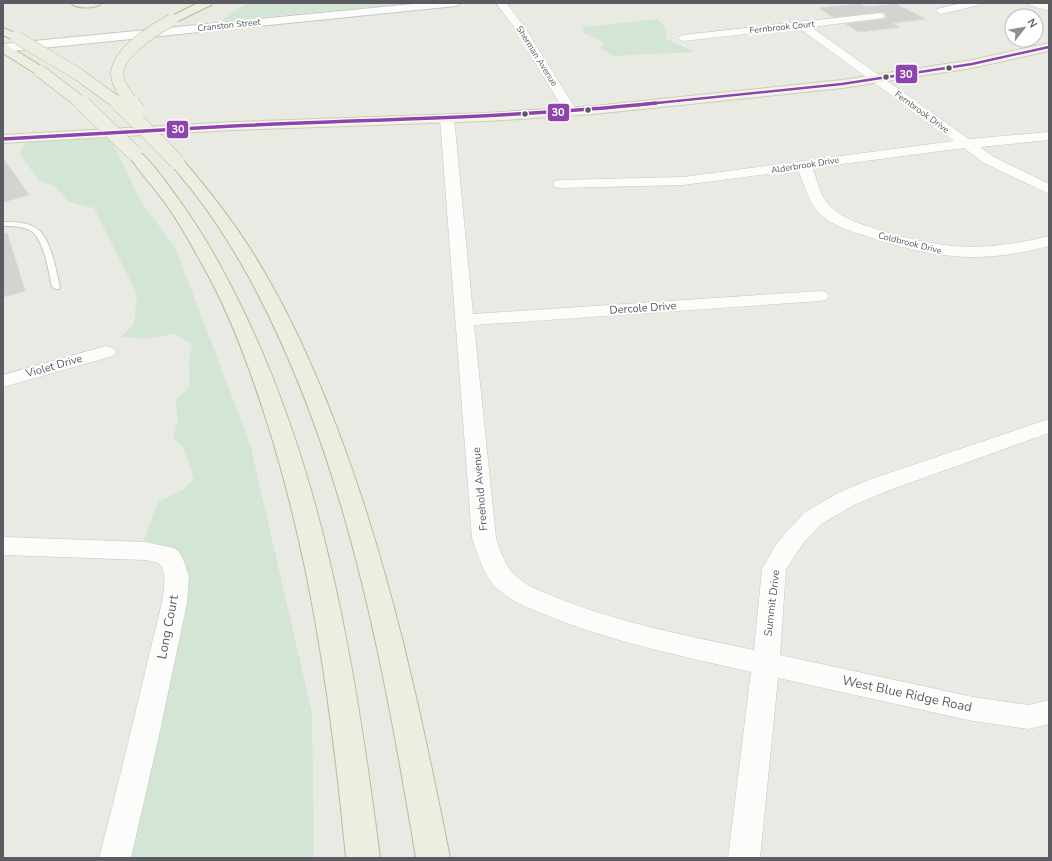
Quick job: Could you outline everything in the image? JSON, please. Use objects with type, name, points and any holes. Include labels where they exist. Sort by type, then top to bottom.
[{"type":"highway","points":[[76,3],[96,3]]},
{"type":"highway","points":[[177,162],[128,97],[120,85],[117,75],[123,59],[138,41],[152,31],[207,3]]},
{"type":"highway","points":[[3,31],[46,54],[100,89],[134,117],[199,186],[233,234],[267,293],[305,372],[342,467],[362,533],[398,673],[433,858]]},
{"type":"highway","points":[[3,48],[40,71],[79,101],[134,154],[169,197],[203,250],[236,315],[272,404],[301,500],[330,631],[347,735],[363,858]]},
{"type":"highway","points":[[3,54],[40,71]]},
{"type":"main road","points":[[3,139],[233,126],[447,118],[571,111],[784,91],[877,79],[972,64],[1049,47]]},
{"type":"street","name":"Cranston Street","points":[[3,48],[456,3]]},
{"type":"street","name":"Sherman Avenue","points":[[501,3],[519,26],[571,111]]},
{"type":"street","points":[[941,10],[975,3]]},
{"type":"street","points":[[1033,3],[1049,8]]},
{"type":"street","name":"Fernbrook Court","points":[[683,38],[880,16]]},
{"type":"street","name":"Fernbrook Drive","points":[[801,25],[989,160],[1049,190]]},
{"type":"street","name":"Freehold Avenue","points":[[447,118],[466,320],[484,538],[494,566],[508,584],[524,595],[571,614],[644,637],[765,663]]},
{"type":"street","name":"Alderbrook Drive","points":[[560,184],[683,181],[965,144],[1049,136]]},
{"type":"street","name":"Coldbrook Drive","points":[[803,166],[819,202],[829,214],[868,232],[896,241],[929,249],[965,253],[1010,251],[1049,240]]},
{"type":"street","name":"Dercole Drive","points":[[466,320],[820,296]]},
{"type":"street","name":"Violet Drive","points":[[3,381],[106,352]]},
{"type":"street","name":"Summit Drive","points":[[744,858],[772,605],[774,569],[796,536],[813,518],[846,499],[879,485],[1049,426]]},
{"type":"street","name":"Long Court","points":[[5,546],[145,551],[165,554],[171,559],[177,576],[174,604],[146,730],[114,858]]},
{"type":"street","name":"West Blue Ridge Road","points":[[765,663],[973,709],[1029,717],[1049,712]]},
{"type":"lane","points":[[3,224],[28,227],[36,232],[51,264],[56,287]]},
{"type":"green space","points":[[247,3],[409,3],[221,21]]},
{"type":"green space","points":[[657,19],[666,28],[666,39],[695,52],[613,56],[600,48],[604,45],[601,41],[584,33],[582,27]]},
{"type":"green space","points":[[104,133],[111,140],[142,203],[175,247],[250,444],[312,713],[314,858],[119,858],[178,579],[141,548],[158,502],[184,489],[194,479],[183,446],[173,439],[178,418],[175,400],[190,387],[189,361],[192,344],[175,334],[145,339],[121,337],[134,324],[137,294],[94,208],[69,202],[54,186],[39,181],[20,154],[27,138]]},
{"type":"building","points":[[859,4],[866,7],[896,4],[925,19],[892,23],[900,27],[859,32],[846,24],[884,19],[886,17],[885,13],[880,12],[833,17],[819,8]]},
{"type":"building","points":[[3,158],[29,195],[3,202]]},
{"type":"building","points":[[7,233],[25,291],[3,297],[3,234]]},
{"type":"transit line","name":"30","points":[[3,139],[233,126],[487,117],[594,110],[842,84],[972,64],[1049,47]]}]
